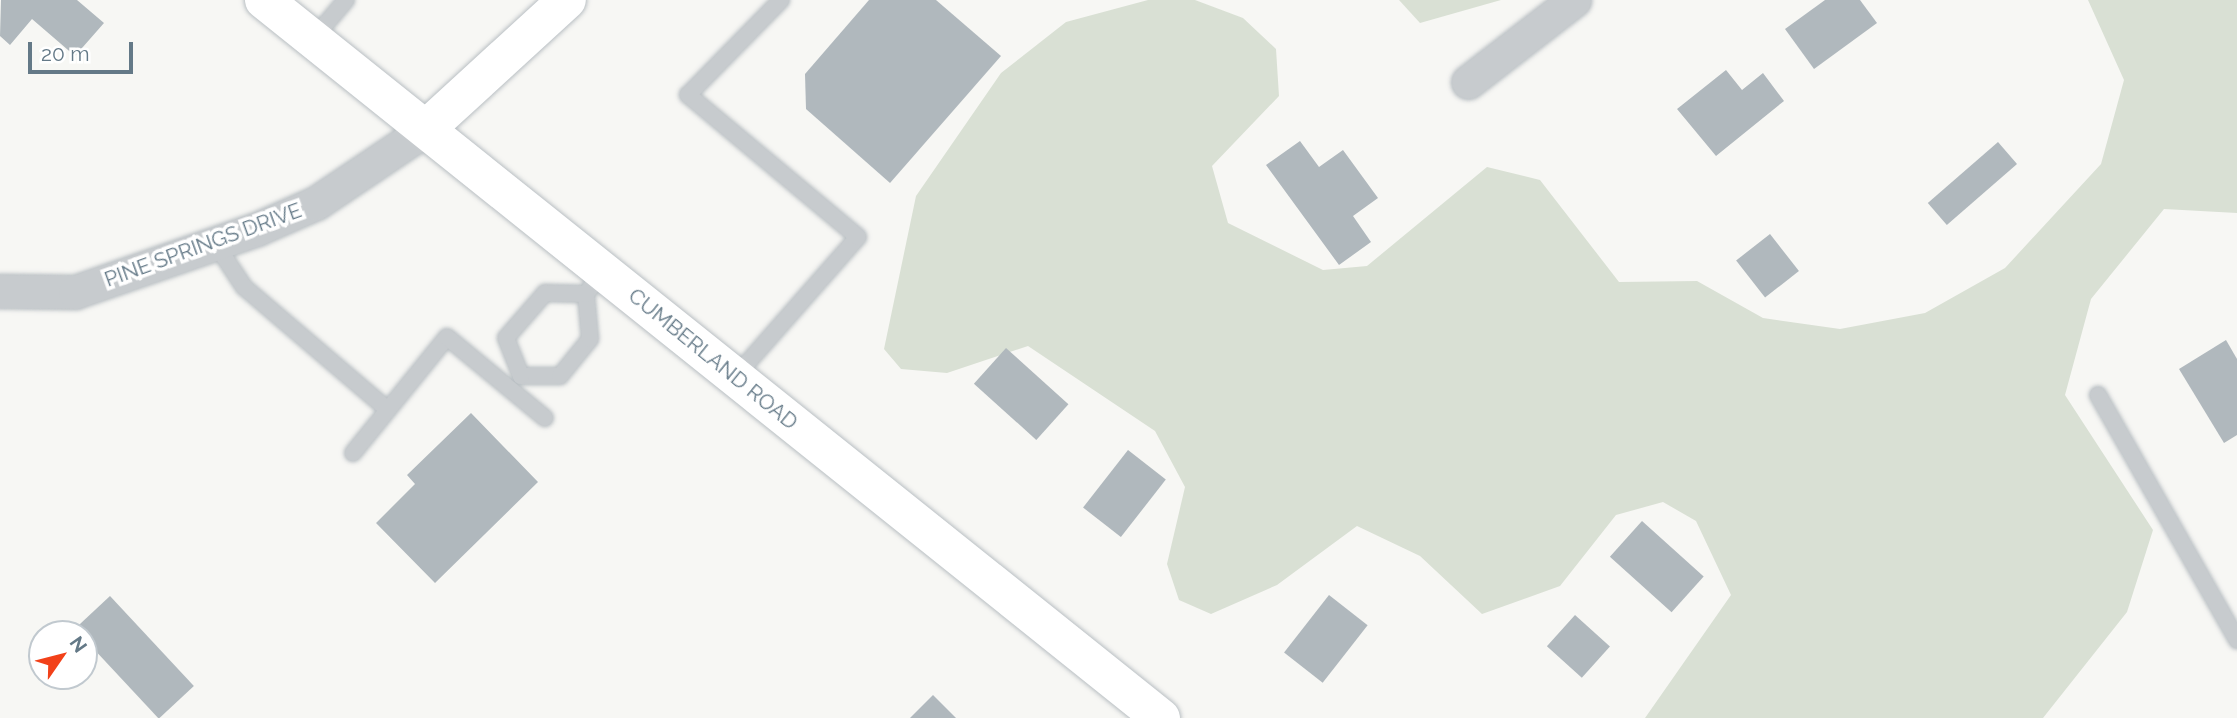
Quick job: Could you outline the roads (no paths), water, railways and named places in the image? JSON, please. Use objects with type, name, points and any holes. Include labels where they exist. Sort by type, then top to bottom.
[{"type":"main road","name":"CUMBERLAND ROAD","points":[[264,0],[425,129],[594,282],[736,377],[1161,718]]},
{"type":"main road","points":[[425,129],[567,0]]},
{"type":"street","points":[[1468,82],[1574,0]]},
{"type":"street","name":"PINE SPRINGS DRIVE","points":[[0,291],[75,292],[215,243],[316,203],[425,129]]},
{"type":"lane","points":[[313,39],[346,0]]},
{"type":"lane","points":[[736,377],[858,237],[688,95],[781,0]]},
{"type":"lane","points":[[215,243],[244,287],[388,410]]},
{"type":"lane","points":[[594,282],[590,339],[560,376],[515,382],[506,338],[545,293],[594,282]]},
{"type":"lane","points":[[353,453],[447,337],[515,382],[545,418]]},
{"type":"lane","points":[[2098,395],[2237,640]]}]
